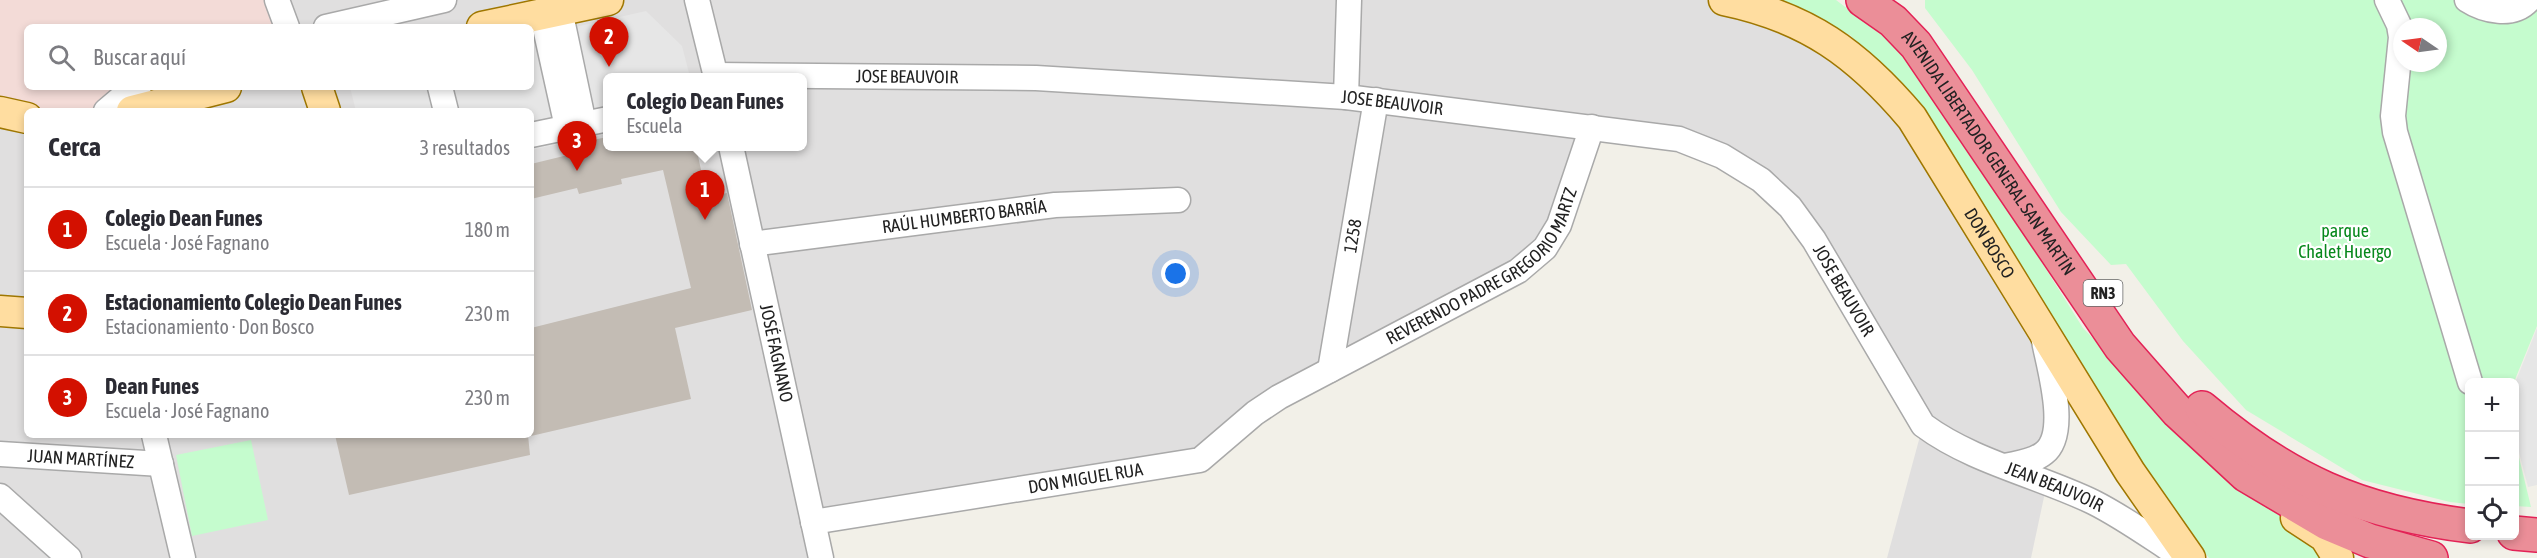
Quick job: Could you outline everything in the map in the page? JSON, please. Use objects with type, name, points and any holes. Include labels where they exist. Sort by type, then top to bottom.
[{"type":"highway","name":"AVENIDA LIBERTADOR GENERAL SAN MARTÍN","points":[[1863,0],[1893,21],[1916,45],[2084,294],[2133,362],[2178,412],[2247,475]]},
{"type":"highway","name":"AVENIDA LIBERTADOR GENERAL SAN MARTÍN","points":[[1890,0],[1918,23],[1947,58],[2084,266],[2147,353],[2180,390],[2264,456],[2322,488],[2385,511],[2423,520],[2465,525]]},
{"type":"highway","name":"RN3","points":[[2247,475],[2327,523],[2354,535],[2431,558]]},
{"type":"main road","points":[[496,24],[608,0]]},
{"type":"main road","name":"DON BOSCO","points":[[1724,0],[1766,12],[1818,35],[1852,56],[1883,83],[1912,118],[2130,472],[2190,558]]},
{"type":"main road","points":[[144,108],[214,90]]},
{"type":"main road","points":[[318,90],[323,108]]},
{"type":"main road","points":[[0,112],[24,117]]},
{"type":"main road","points":[[0,311],[24,313]]},
{"type":"main road","points":[[2247,475],[2272,502],[2325,537],[2338,558]]},
{"type":"street","points":[[277,0],[286,24]]},
{"type":"street","points":[[339,24],[444,0]]},
{"type":"street","points":[[697,0],[715,73]]},
{"type":"street","points":[[1346,97],[1349,0]]},
{"type":"street","points":[[2387,0],[2399,25],[2401,37],[2393,116],[2395,132],[2469,378]]},
{"type":"street","points":[[2467,0],[2477,7],[2506,11],[2518,8],[2529,0]]},
{"type":"street","points":[[551,12],[576,126]]},
{"type":"street","name":"JOSE BEAUVOIR","points":[[807,77],[1036,78],[1346,97],[1679,138],[1722,156],[1761,180],[1790,207],[1814,240],[1923,425]]},
{"type":"street","points":[[109,108],[133,90]]},
{"type":"street","points":[[441,90],[445,108]]},
{"type":"street","name":"1258","points":[[1330,370],[1376,100]]},
{"type":"street","points":[[534,134],[603,119]]},
{"type":"street","name":"REVERENDO PADRE GREGORIO MARTZ","points":[[1330,370],[1518,271],[1545,248],[1559,225],[1592,128]]},
{"type":"street","name":"JOSÉ FAGNANO","points":[[732,151],[821,558]]},
{"type":"street","name":"RAÚL HUMBERTO BARRÍA","points":[[752,244],[1055,205],[1178,200]]},
{"type":"street","points":[[2005,466],[2035,459],[2047,451],[2055,435],[2058,419],[2041,325]]},
{"type":"street","name":"DON MIGUEL RUA","points":[[813,522],[1200,460],[1255,413],[1279,396],[1330,370]]},
{"type":"street","name":"JEAN BEAUVOIR","points":[[1923,425],[1949,443],[2092,501],[2121,517],[2182,558]]},
{"type":"street","points":[[155,438],[183,558]]},
{"type":"street","name":"JUAN MARTÍNEZ","points":[[0,454],[161,464]]},
{"type":"street","points":[[0,496],[69,558]]},
{"type":"shaded area","points":[[0,0],[277,0],[286,24],[24,24],[24,90],[135,90],[110,108],[24,108],[24,112],[0,112]]},
{"type":"shaded area","points":[[277,0],[1724,0],[1852,56],[2041,325],[2058,419],[2035,459],[2047,483],[2031,558],[1887,558],[1923,425],[1814,240],[1722,156],[1592,127],[1545,248],[1330,370],[1200,460],[814,522],[821,558],[0,558],[0,112],[24,117],[24,438],[534,438],[534,108],[110,108],[135,90],[534,90],[534,24],[286,24]]},
{"type":"shaded area","points":[[646,11],[682,46],[689,73],[603,73],[603,135],[534,149],[534,108],[355,108],[351,90],[534,90],[534,36]]},
{"type":"shaded area","points":[[2537,328],[2537,485],[2528,487],[2519,452],[2519,378],[2517,378]]},
{"type":"green space","points":[[1766,0],[1836,0],[1906,53],[1961,134],[2083,328],[2164,411],[2266,506],[2330,552],[2331,558],[2209,558],[2133,458],[1903,90],[1850,35]]},
{"type":"green space","name":"parque Chalet Huergo","points":[[1925,0],[2537,0],[2537,326],[2516,378],[2465,378],[2465,504],[2450,502],[2362,480],[2246,410],[2183,341],[2126,264],[2111,265],[2061,212],[1972,70],[1925,8]]},
{"type":"green space","points":[[251,440],[268,520],[192,536],[176,455]]},
{"type":"green space","points":[[2519,458],[2531,507],[2519,506]]},
{"type":"building","points":[[603,138],[603,151],[697,151],[707,197],[727,193],[752,310],[675,328],[691,399],[534,435],[534,327],[691,288],[663,170],[621,179],[622,184],[579,194],[577,188],[534,198],[534,163],[568,155],[565,146]]},
{"type":"building","points":[[336,438],[528,438],[530,455],[349,495]]},
{"type":"place","name":"Estacionamiento Colegio Dean Funes","points":[[609,67]]},
{"type":"place","name":"Dean Funes","points":[[577,171]]},
{"type":"place","name":"Colegio Dean Funes","points":[[705,220]]}]
